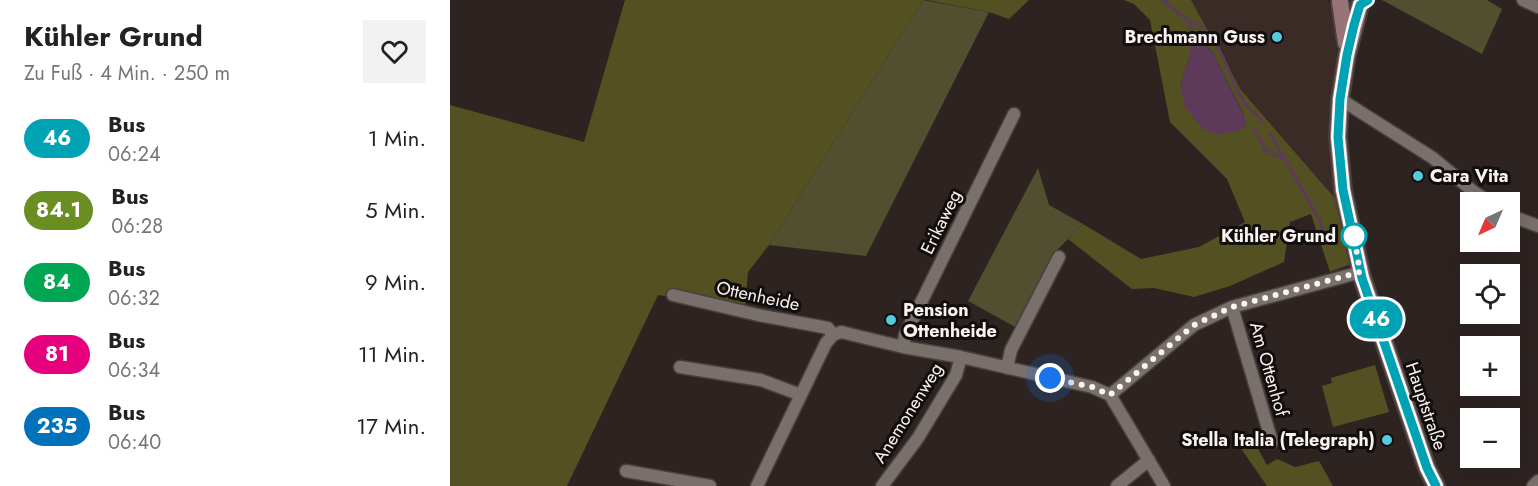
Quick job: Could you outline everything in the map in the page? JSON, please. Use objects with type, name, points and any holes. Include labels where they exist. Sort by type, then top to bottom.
[{"type":"main road","points":[[1339,1],[1350,6],[1364,3]]},
{"type":"main road","name":"Hauptstraße","points":[[1339,1],[1347,55]]},
{"type":"main road","name":"Hauptstraße","points":[[1364,3],[1347,55],[1340,99],[1338,137],[1343,190],[1360,272],[1423,458],[1436,486]]},
{"type":"street","points":[[1523,0],[1538,7]]},
{"type":"street","points":[[1340,99],[1433,158],[1474,192]]},
{"type":"street","name":"Erikaweg","points":[[903,347],[905,335],[1014,114]]},
{"type":"street","points":[[1520,219],[1538,226]]},
{"type":"street","points":[[1007,368],[1011,350],[1059,257]]},
{"type":"street","name":"Am Ottenhof","points":[[1110,395],[1194,325],[1232,307],[1360,272]]},
{"type":"street","name":"Ottenheide","points":[[673,295],[758,315],[828,328],[832,335],[841,332],[903,347],[961,357],[1092,387],[1110,395]]},
{"type":"street","name":"Am Ottenhof","points":[[1232,307],[1272,442]]},
{"type":"street","points":[[757,486],[825,343],[832,335]]},
{"type":"street","name":"Anemonenweg","points":[[882,486],[918,438],[957,375],[961,357]]},
{"type":"street","points":[[680,367],[761,380],[801,395]]},
{"type":"street","points":[[1110,395],[1164,486]]},
{"type":"street","points":[[1117,486],[1149,460]]},
{"type":"street","points":[[626,471],[710,486]]},
{"type":"street","points":[[1533,486],[1538,481]]},
{"type":"shaded area","points":[[625,0],[923,0],[769,245],[748,272],[745,306],[658,295],[567,486],[450,486],[450,105],[584,142]]},
{"type":"shaded area","points":[[923,0],[989,12],[866,256],[769,245]]},
{"type":"shaded area","points":[[927,0],[1029,0],[1009,19],[989,12]]},
{"type":"shaded area","points":[[1124,0],[1191,0],[1241,90],[1340,204],[1356,262],[1330,272],[1311,214],[1290,222],[1284,262],[1230,286],[1194,297],[1154,288],[1132,289],[1068,239],[1083,224],[1141,259],[1199,247],[1245,222],[1227,179],[1170,122],[1150,20],[1134,4]],"holes":[[[1201,43],[1212,51],[1243,113],[1246,125],[1180,85],[1190,56]]]},
{"type":"shaded area","points":[[1191,0],[1328,0],[1330,6],[1341,15],[1331,99],[1340,204],[1241,90]]},
{"type":"shaded area","points":[[1382,0],[1487,0],[1502,9],[1482,54]]},
{"type":"shaded area","points":[[1191,30],[1201,43],[1212,51],[1247,122],[1242,130],[1217,135],[1202,128],[1185,107],[1180,85],[1190,56],[1189,35]]},
{"type":"shaded area","points":[[1038,168],[1049,205],[1083,224],[1055,252],[1051,265],[1019,329],[968,301]]},
{"type":"shaded area","points":[[1375,365],[1389,412],[1333,427],[1322,386],[1332,383],[1331,378]]},
{"type":"shaded area","points":[[1247,442],[1249,449],[1258,449],[1267,465],[1277,459],[1295,467],[1319,461],[1333,486],[1267,486],[1240,447]]},
{"type":"waterway","points":[[1163,0],[1188,21],[1193,33]]},
{"type":"waterway","points":[[1188,21],[1206,30],[1213,39],[1240,96],[1263,121]]},
{"type":"waterway","points":[[1254,128],[1266,151],[1285,159],[1319,219],[1327,244]]},
{"type":"waterway","points":[[1270,134],[1285,159]]},
{"type":"bus line","name":"46","points":[[1368,0],[1360,5],[1354,25],[1340,99],[1338,137],[1343,190],[1362,278],[1386,353],[1427,468],[1436,486]]},
{"type":"place","name":"Brechmann Guss","points":[[1277,37]]},
{"type":"place","name":"Cara Vita","points":[[1418,176]]},
{"type":"place","name":"Kühler Grund","points":[[1354,236]]},
{"type":"place","name":"Pension Ottenheide","points":[[891,320]]},
{"type":"place","name":"Stella Italia (Telegraph)","points":[[1387,440]]},
{"type":"route","points":[[1050,378],[1092,387],[1110,395],[1194,325],[1232,307],[1360,272],[1354,236]]}]
